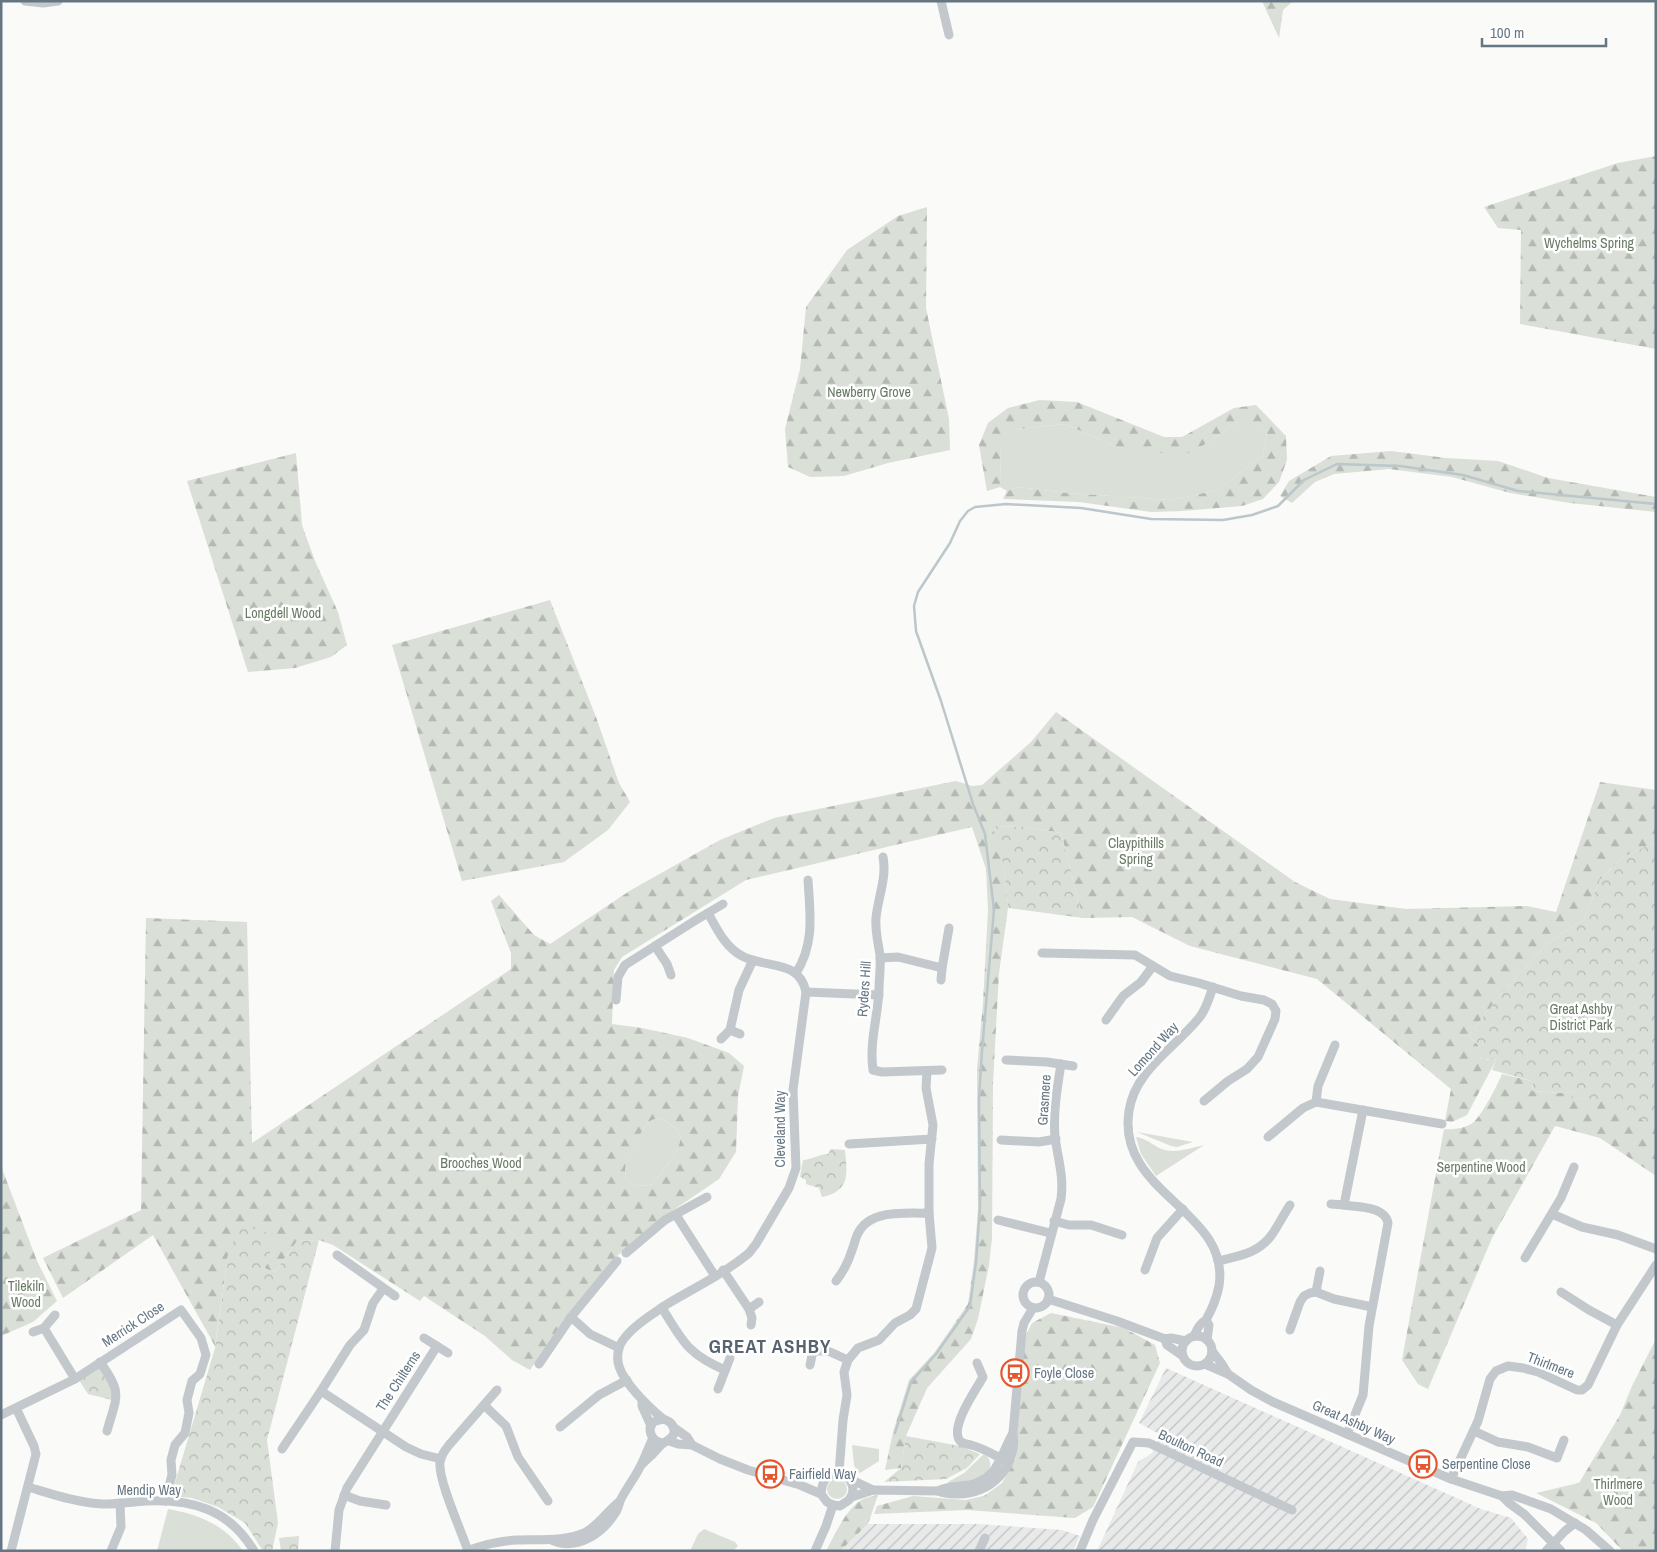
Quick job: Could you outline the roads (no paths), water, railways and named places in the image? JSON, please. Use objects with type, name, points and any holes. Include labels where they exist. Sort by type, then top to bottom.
[{"type":"street","points":[[25,1],[43,3],[58,1]]},
{"type":"street","points":[[941,1],[949,35]]},
{"type":"street","name":"Ryders Hill","points":[[883,857],[885,865],[883,886],[877,910],[876,925],[880,958],[879,995],[872,1059],[873,1070],[882,1072],[942,1070]]},
{"type":"street","points":[[796,973],[804,958],[809,942],[811,921],[808,880]]},
{"type":"street","points":[[616,1000],[618,977],[625,965],[723,904]]},
{"type":"street","points":[[708,913],[730,947],[753,960],[786,968],[796,973],[804,982],[806,992],[879,995]]},
{"type":"street","points":[[941,980],[949,928]]},
{"type":"street","points":[[655,946],[667,964],[671,975]]},
{"type":"street","points":[[1042,953],[1130,954],[1139,957],[1170,976],[1272,1004],[1276,1015],[1262,1050],[1254,1063],[1248,1069],[1228,1080],[1204,1101]]},
{"type":"street","points":[[880,958],[898,957],[942,968]]},
{"type":"street","points":[[721,1039],[730,1030],[739,990],[753,960]]},
{"type":"street","points":[[1106,1020],[1123,996],[1141,982],[1153,966]]},
{"type":"street","name":"Lomond Way","points":[[1190,1339],[1206,1320],[1219,1285],[1218,1261],[1215,1251],[1204,1231],[1143,1170],[1132,1145],[1128,1127],[1129,1112],[1141,1080],[1199,1019],[1214,987]]},
{"type":"street","name":"Cleveland Way","points":[[619,1348],[623,1339],[635,1327],[662,1308],[715,1276],[753,1249],[793,1178],[796,1168],[794,1090],[806,992]]},
{"type":"street","points":[[730,1030],[740,1034]]},
{"type":"street","points":[[1316,1102],[1318,1086],[1336,1045]]},
{"type":"street","name":"Grasmere","points":[[1006,1060],[1047,1062],[1073,1066]]},
{"type":"street","name":"Grasmere","points":[[1039,1282],[1050,1233],[1061,1199],[1061,1165],[1056,1139],[1055,1105],[1061,1064]]},
{"type":"street","points":[[839,1473],[847,1395],[844,1372],[848,1360],[858,1348],[879,1340],[895,1323],[910,1315],[916,1308],[932,1248],[929,1213],[929,1164],[932,1125],[926,1088],[927,1071]]},
{"type":"street","points":[[1268,1137],[1303,1108],[1316,1102],[1442,1124]]},
{"type":"street","points":[[1344,1205],[1363,1110]]},
{"type":"street","points":[[849,1144],[932,1139]]},
{"type":"street","name":"Grasmere","points":[[1001,1140],[1039,1142],[1056,1139]]},
{"type":"street","points":[[1525,1258],[1566,1189],[1574,1167]]},
{"type":"street","points":[[626,1253],[651,1231],[707,1197]]},
{"type":"street","points":[[1332,1204],[1376,1211],[1387,1219],[1369,1326],[1363,1394],[1347,1434]]},
{"type":"street","points":[[1218,1261],[1243,1256],[1262,1245],[1273,1233],[1290,1206]]},
{"type":"street","points":[[1145,1270],[1158,1238],[1183,1209]]},
{"type":"street","points":[[836,1281],[850,1259],[858,1233],[870,1220],[885,1215],[929,1213]]},
{"type":"street","points":[[1552,1214],[1582,1227],[1618,1235],[1656,1249]]},
{"type":"street","points":[[676,1215],[715,1276]]},
{"type":"street","points":[[998,1220],[1050,1233]]},
{"type":"street","points":[[1054,1221],[1069,1225],[1090,1225],[1122,1235]]},
{"type":"street","points":[[337,1255],[395,1296]]},
{"type":"street","points":[[539,1364],[570,1317],[617,1260]]},
{"type":"street","name":"Thirlmere","points":[[1451,1479],[1474,1431],[1490,1379],[1496,1370],[1508,1366],[1523,1368],[1582,1390],[1588,1385],[1616,1325],[1656,1265]]},
{"type":"street","points":[[723,1270],[749,1309],[752,1318],[751,1326]]},
{"type":"street","points":[[1316,1292],[1320,1272]]},
{"type":"street","points":[[1039,1282],[1047,1288],[1048,1299],[1043,1306],[1030,1306],[1024,1299],[1024,1289],[1028,1285],[1039,1282]]},
{"type":"street","points":[[282,1449],[350,1345],[364,1330],[373,1303],[383,1289]]},
{"type":"street","points":[[1290,1330],[1302,1299],[1310,1293],[1316,1292],[1334,1299],[1372,1307]]},
{"type":"street","points":[[1561,1292],[1616,1325]]},
{"type":"street","points":[[1048,1299],[1117,1321],[1164,1339],[1190,1339],[1201,1336],[1212,1347],[1212,1352],[1205,1364],[1192,1366],[1183,1356],[1168,1345],[1164,1339]]},
{"type":"street","points":[[749,1309],[759,1302]]},
{"type":"street","points":[[852,1496],[873,1490],[938,1491],[943,1488],[969,1485],[990,1475],[1006,1460],[1007,1443],[1013,1433],[1021,1337],[1030,1306]]},
{"type":"street","points":[[662,1308],[688,1348],[704,1361],[725,1370]]},
{"type":"street","name":"Merrick Close","points":[[1,1415],[75,1379],[121,1347],[181,1310],[201,1338],[206,1355],[200,1374],[192,1382],[187,1400],[189,1413],[185,1433],[175,1445],[171,1460],[172,1476],[165,1501]]},
{"type":"street","points":[[33,1332],[44,1328],[55,1315]]},
{"type":"street","points":[[570,1317],[590,1334],[619,1348],[618,1362],[626,1380],[642,1400],[663,1419],[670,1421],[673,1427],[674,1434],[642,1464]]},
{"type":"street","name":"Lomond Way","points":[[1206,1320],[1209,1325],[1207,1340]]},
{"type":"street","points":[[44,1328],[75,1379]]},
{"type":"street","name":"The Chilterns","points":[[424,1338],[448,1353]]},
{"type":"street","points":[[1183,1356],[1183,1347],[1190,1339]]},
{"type":"street","name":"The Chilterns","points":[[335,1551],[340,1510],[351,1479],[437,1346]]},
{"type":"street","points":[[810,1365],[812,1351],[828,1351],[848,1360]]},
{"type":"street","name":"Great Ashby Way","points":[[1212,1352],[1228,1374]]},
{"type":"street","points":[[718,1389],[730,1358]]},
{"type":"street","name":"Merrick Close","points":[[100,1362],[113,1381],[117,1395],[107,1431]]},
{"type":"street","points":[[977,1363],[988,1376],[960,1418],[958,1436],[964,1444],[978,1447],[1006,1460]]},
{"type":"street","name":"Great Ashby Way","points":[[1205,1364],[1228,1374],[1273,1402],[1451,1479],[1502,1496],[1512,1495],[1551,1509],[1575,1523],[1610,1551]]},
{"type":"street","points":[[560,1427],[600,1394],[626,1380]]},
{"type":"street","points":[[497,1390],[449,1445],[441,1459],[440,1469],[443,1484],[468,1551],[515,1540],[551,1540],[585,1532],[594,1527],[620,1501],[642,1464],[653,1438]]},
{"type":"street","points":[[321,1391],[382,1431]]},
{"type":"street","points":[[642,1400],[642,1406],[651,1426],[650,1433],[653,1438],[678,1444],[692,1444]]},
{"type":"street","points":[[484,1405],[506,1426],[518,1457],[548,1502]]},
{"type":"street","points":[[12,1551],[36,1450],[16,1408]]},
{"type":"street","points":[[651,1426],[656,1421],[663,1419]]},
{"type":"street","points":[[673,1427],[687,1437],[692,1444],[720,1459],[748,1470],[800,1485],[821,1494],[827,1502],[833,1505],[840,1506],[846,1503],[852,1496],[853,1490],[850,1479]]},
{"type":"street","name":"The Chilterns","points":[[382,1431],[415,1451],[441,1459]]},
{"type":"street","points":[[1474,1431],[1498,1442],[1528,1447],[1558,1458],[1564,1440]]},
{"type":"street","name":"Boulton Road","points":[[1080,1551],[1093,1520],[1133,1442],[1149,1443],[1292,1510]]},
{"type":"street","points":[[800,1485],[824,1480],[832,1474],[839,1473],[873,1490]]},
{"type":"street","points":[[821,1494],[824,1480]]},
{"type":"street","name":"Mendip Way","points":[[28,1487],[102,1504],[165,1501],[189,1504],[215,1512],[233,1525],[254,1551]]},
{"type":"street","points":[[344,1495],[360,1501],[386,1505]]},
{"type":"street","name":"Great Ashby Way","points":[[1502,1496],[1524,1514],[1562,1551]]},
{"type":"street","points":[[111,1551],[121,1527],[120,1503]]},
{"type":"street","points":[[815,1551],[833,1505]]},
{"type":"street","points":[[1546,1551],[1565,1530],[1575,1523]]},
{"type":"street","points":[[979,1551],[985,1538]]},
{"type":"waterway","points":[[895,1433],[911,1382],[936,1354],[970,1306],[976,1262],[980,1207],[979,1098],[994,910],[985,834],[973,804],[941,701],[916,631],[914,606],[918,592],[950,543],[960,521],[968,511],[975,507],[1006,504],[1081,508],[1151,519],[1223,520],[1252,515],[1278,506],[1304,480],[1337,464],[1400,466],[1463,475],[1518,491],[1656,504]]},
{"type":"place","name":"Foyle Close","points":[[1015,1373]]},
{"type":"place","name":"Serpentine Close","points":[[1423,1464]]},
{"type":"place","name":"Fairfield Way","points":[[770,1474]]},
{"type":"district","name":"GREAT ASHBY","points":[[770,1346]]},
{"type":"park label","name":"Wychelms Spring","points":[[1589,243]]},
{"type":"park label","name":"Newberry Grove","points":[[869,392]]},
{"type":"park label","name":"Longdell Wood","points":[[283,613]]},
{"type":"park label","name":"Claypithills Spring","points":[[1136,852]]},
{"type":"park label","name":"Great Ashby District Park","points":[[1581,1018]]},
{"type":"park label","name":"Brooches Wood","points":[[481,1163]]},
{"type":"park label","name":"Serpentine Wood","points":[[1481,1167]]},
{"type":"park label","name":"Tilekiln Wood","points":[[26,1294]]},
{"type":"park label","name":"Thirlmere Wood","points":[[1618,1492]]}]
